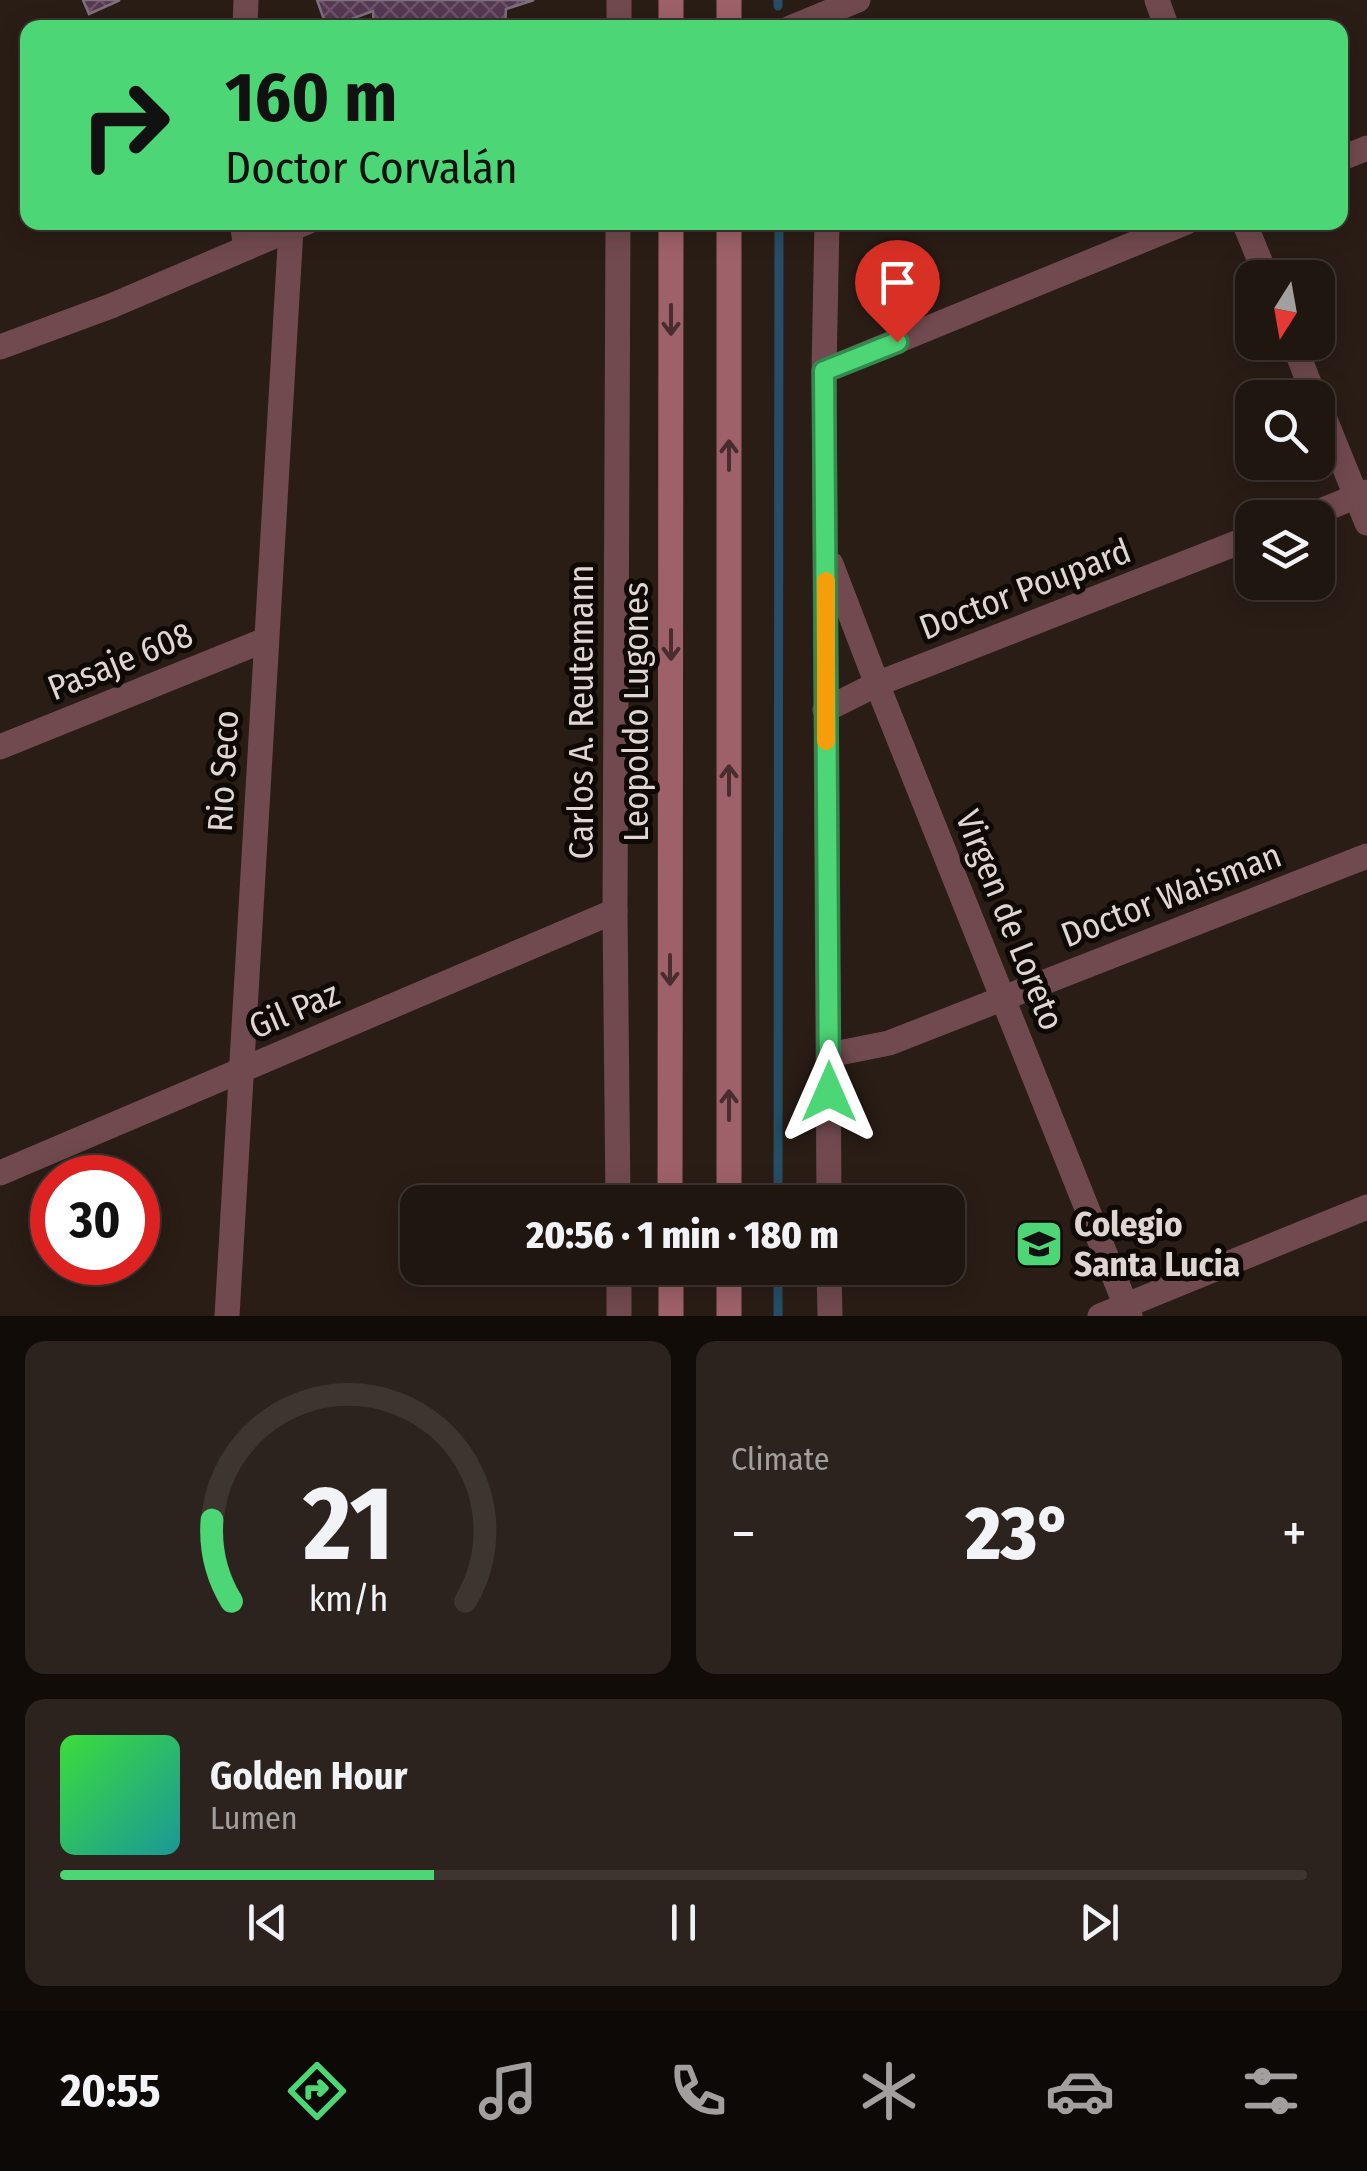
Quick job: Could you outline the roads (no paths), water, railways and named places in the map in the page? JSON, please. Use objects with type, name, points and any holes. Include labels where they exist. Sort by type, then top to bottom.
[{"type":"main road","name":"Leopoldo Lugones","points":[[670,1185],[671,230]]},
{"type":"main road","points":[[729,230],[729,1185]]},
{"type":"main road","points":[[670,1285],[670,1316]]},
{"type":"main road","points":[[729,1285],[729,1316]]},
{"type":"street","points":[[830,13],[858,0]]},
{"type":"street","points":[[0,347],[111,306],[244,236],[277,230]]},
{"type":"street","name":"Rio Seco","points":[[227,1316],[265,640],[299,230]]},
{"type":"street","name":"Carlos A. Reutemann","points":[[618,230],[618,1185]]},
{"type":"street","points":[[827,230],[824,371],[830,1185]]},
{"type":"street","points":[[824,371],[1167,230]]},
{"type":"street","points":[[1247,230],[1259,260]]},
{"type":"street","points":[[1335,440],[1361,494],[1367,522]]},
{"type":"street","points":[[1335,505],[1361,494]]},
{"type":"street","name":"Doctor Poupard","points":[[826,710],[876,684],[1235,544]]},
{"type":"street","name":"Virgen de Loreto","points":[[826,550],[1128,1311]]},
{"type":"street","name":"Pasaje 608","points":[[0,747],[265,640]]},
{"type":"street","name":"Doctor Waisman","points":[[829,1054],[888,1043],[1367,856]]},
{"type":"street","name":"Gil Paz","points":[[0,1173],[615,911]]},
{"type":"street","points":[[1100,1316],[1128,1311],[1367,1208]]},
{"type":"street","points":[[619,1285],[619,1316]]},
{"type":"street","points":[[830,1285],[830,1316]]},
{"type":"waterway","points":[[778,0],[778,6]]},
{"type":"waterway","points":[[778,1185],[779,230]]},
{"type":"waterway","points":[[778,1285],[778,1316]]},
{"type":"place","name":"Colegio Santa Lucia","points":[[1039,1244]]}]
